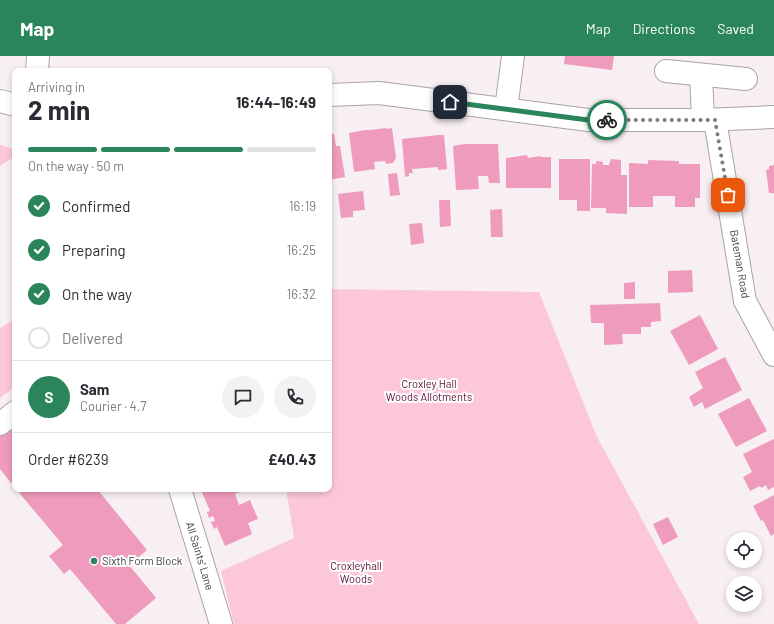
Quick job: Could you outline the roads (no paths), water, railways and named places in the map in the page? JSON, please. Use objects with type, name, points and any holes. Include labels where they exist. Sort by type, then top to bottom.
[{"type":"street","points":[[37,68],[38,56]]},
{"type":"street","points":[[506,109],[513,56]]},
{"type":"street","points":[[666,71],[746,79]]},
{"type":"street","name":"Bateman Road","points":[[701,74],[745,301],[774,356]]},
{"type":"street","points":[[332,95],[379,93],[588,120],[709,120],[774,117]]},
{"type":"street","points":[[0,101],[12,104]]},
{"type":"street","points":[[0,424],[12,414]]},
{"type":"street","name":"All Saints' Lane","points":[[181,492],[221,624]]},
{"type":"place","name":"Sixth Form Block","points":[[94,561]]},
{"type":"park label","name":"Croxley Hall Woods Allotments","points":[[429,390]]},
{"type":"park label","name":"Croxleyhall Woods","points":[[356,572]]}]
